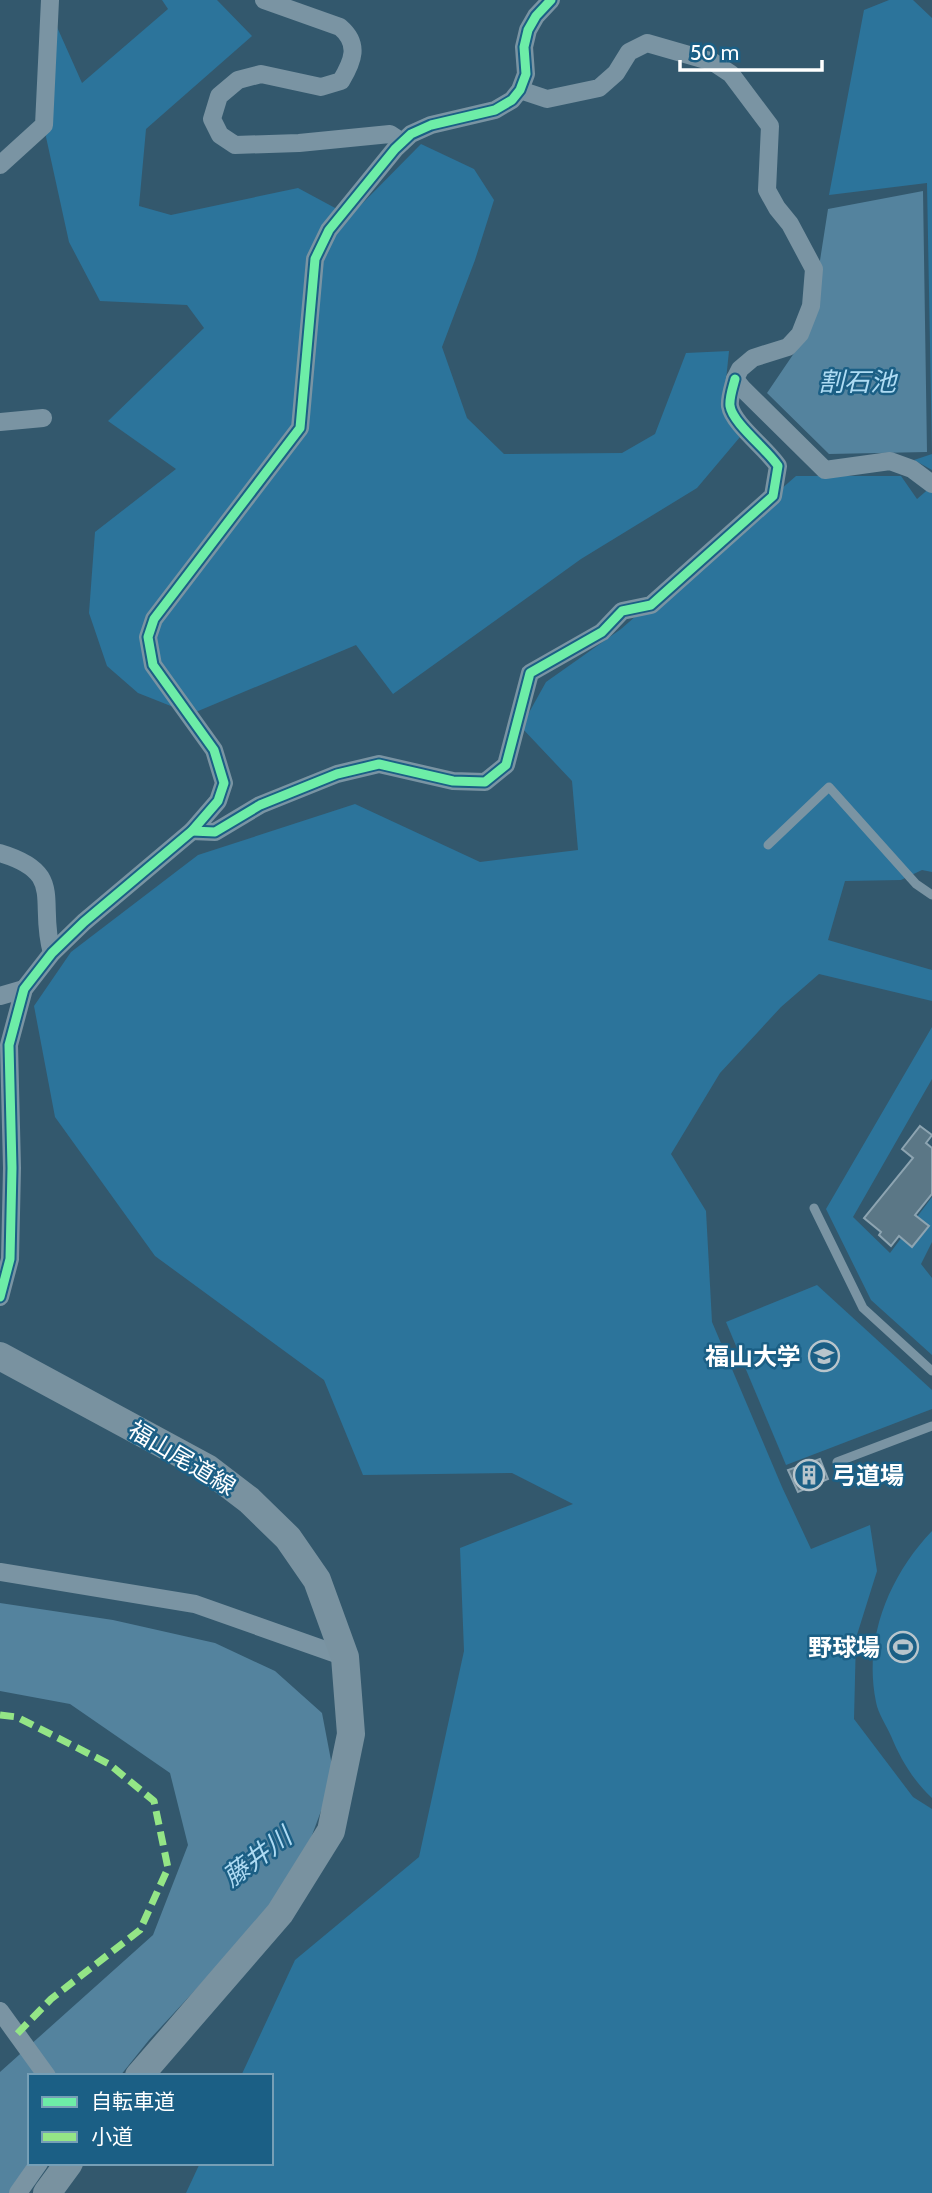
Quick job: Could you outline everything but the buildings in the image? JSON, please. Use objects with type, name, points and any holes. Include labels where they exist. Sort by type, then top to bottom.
[{"type":"main road","name":"福山尾道線","points":[[0,1356],[206,1468],[249,1500],[288,1538],[317,1580],[345,1657],[351,1734],[331,1831],[280,1913],[141,2074]]},
{"type":"main road","points":[[47,2193],[68,2165]]},
{"type":"street","points":[[0,165],[44,125],[50,0]]},
{"type":"street","points":[[264,0],[341,27],[349,35],[354,49],[348,69],[341,81],[321,87],[261,74],[238,80],[219,96],[215,108],[212,119],[220,135],[235,145],[299,143],[390,134],[402,142]]},
{"type":"street","points":[[0,1297],[10,1259],[12,1168],[9,1045],[24,989],[52,953],[192,831],[218,801],[224,783],[214,750],[153,664],[148,637],[154,619],[299,428],[315,260],[329,230],[411,134],[431,125],[495,110],[512,100],[520,90],[526,74],[524,47],[528,30],[536,16],[551,0]]},
{"type":"street","points":[[192,831],[215,832],[260,804],[337,774],[379,764],[453,781],[485,782],[506,765],[530,673],[602,632],[622,611],[651,605],[773,496],[778,466],[772,455],[734,416],[730,405],[735,379],[740,369],[753,358],[788,346],[800,334],[811,306],[814,269],[790,224],[767,190],[770,126],[731,74],[713,62],[648,43],[629,52],[616,73],[599,88],[548,99],[520,90]]},
{"type":"street","points":[[735,379],[825,470],[890,461],[912,469],[932,484]]},
{"type":"street","points":[[0,422],[43,418]]},
{"type":"street","points":[[0,853],[17,858],[40,873],[46,885],[47,935],[52,953]]},
{"type":"street","points":[[0,996],[24,989]]},
{"type":"street","points":[[0,1572],[195,1604],[345,1657]]},
{"type":"street","points":[[0,2011],[45,2074]]},
{"type":"street","points":[[18,2193],[38,2165]]},
{"type":"lane","points":[[768,845],[829,787],[916,884],[932,895]]},
{"type":"lane","points":[[814,1208],[863,1308],[932,1371]]},
{"type":"lane","points":[[837,1462],[932,1426]]},
{"type":"shaded area","points":[[162,0],[217,0],[252,36],[146,129],[139,206],[171,215],[298,188],[350,216],[421,144],[474,169],[494,200],[442,347],[467,418],[504,454],[622,453],[655,434],[686,353],[729,351],[723,409],[740,437],[697,488],[581,559],[393,694],[356,645],[191,714],[138,693],[107,666],[89,613],[95,532],[176,469],[108,421],[204,328],[187,305],[100,301],[69,242],[46,137],[57,27],[82,83],[168,9]]},
{"type":"shaded area","points":[[889,0],[913,0],[932,18],[932,454],[927,183],[829,195],[864,10]]},
{"type":"shaded area","points":[[932,454],[932,470],[914,460]]},
{"type":"shaded area","points":[[796,476],[901,476],[917,499],[932,486],[932,872],[922,870],[901,880],[845,881],[828,940],[932,970],[932,1001],[819,974],[781,1007],[720,1073],[671,1154],[706,1211],[712,1322],[811,1549],[870,1525],[877,1571],[856,1638],[854,1719],[913,1797],[932,1809],[932,2193],[186,2193],[199,2165],[273,2165],[273,2074],[242,2074],[295,1960],[419,1857],[464,1651],[460,1548],[573,1504],[512,1473],[363,1475],[324,1380],[155,1256],[55,1117],[34,1006],[71,952],[198,855],[355,804],[480,862],[578,850],[572,781],[521,727],[546,682],[621,629]]},
{"type":"shaded area","points":[[932,1027],[932,1079],[853,1217],[890,1253],[932,1197],[932,1242],[921,1264],[932,1278],[932,1355],[871,1300],[826,1209]]},
{"type":"shaded area","points":[[817,1285],[932,1390],[932,1409],[786,1465],[726,1322]]},
{"type":"shaded area","name":"野球場","points":[[932,1531],[932,1798],[913,1777],[878,1710],[873,1655],[883,1610],[892,1588],[903,1568]]},
{"type":"water","name":"割石池","points":[[923,191],[927,452],[829,454],[767,393],[809,331],[828,209]]},
{"type":"water","name":"藤井川","points":[[0,1603],[113,1620],[215,1643],[275,1671],[322,1713],[334,1776],[308,1846],[260,1920],[149,2040],[122,2074],[28,2074],[29,2165],[18,2193],[0,2193],[0,2072],[153,1935],[188,1845],[170,1773],[70,1704],[0,1691]]},
{"type":"marked path","points":[[0,1715],[17,1717],[109,1764],[154,1801],[168,1868],[140,1930],[51,1999],[16,2035]]},
{"type":"cycle path","points":[[0,1297],[10,1259],[12,1168],[9,1045],[24,989],[52,953],[84,922],[192,831],[218,801],[224,783],[214,750],[153,665],[148,637],[154,619],[300,428],[315,259],[329,230],[395,149],[411,134],[431,125],[495,110],[512,100],[520,90],[526,74],[524,47],[528,30],[536,16],[551,0]]},
{"type":"cycle path","points":[[192,831],[215,832],[260,805],[337,774],[379,764],[453,781],[485,782],[506,765],[530,673],[602,632],[622,611],[651,605],[773,496],[778,466],[732,413],[730,400],[735,379]]},
{"type":"place","name":"福山大学","points":[[824,1356]]},
{"type":"place","name":"弓道場","points":[[809,1475]]},
{"type":"place","name":"野球場","points":[[903,1647]]}]
